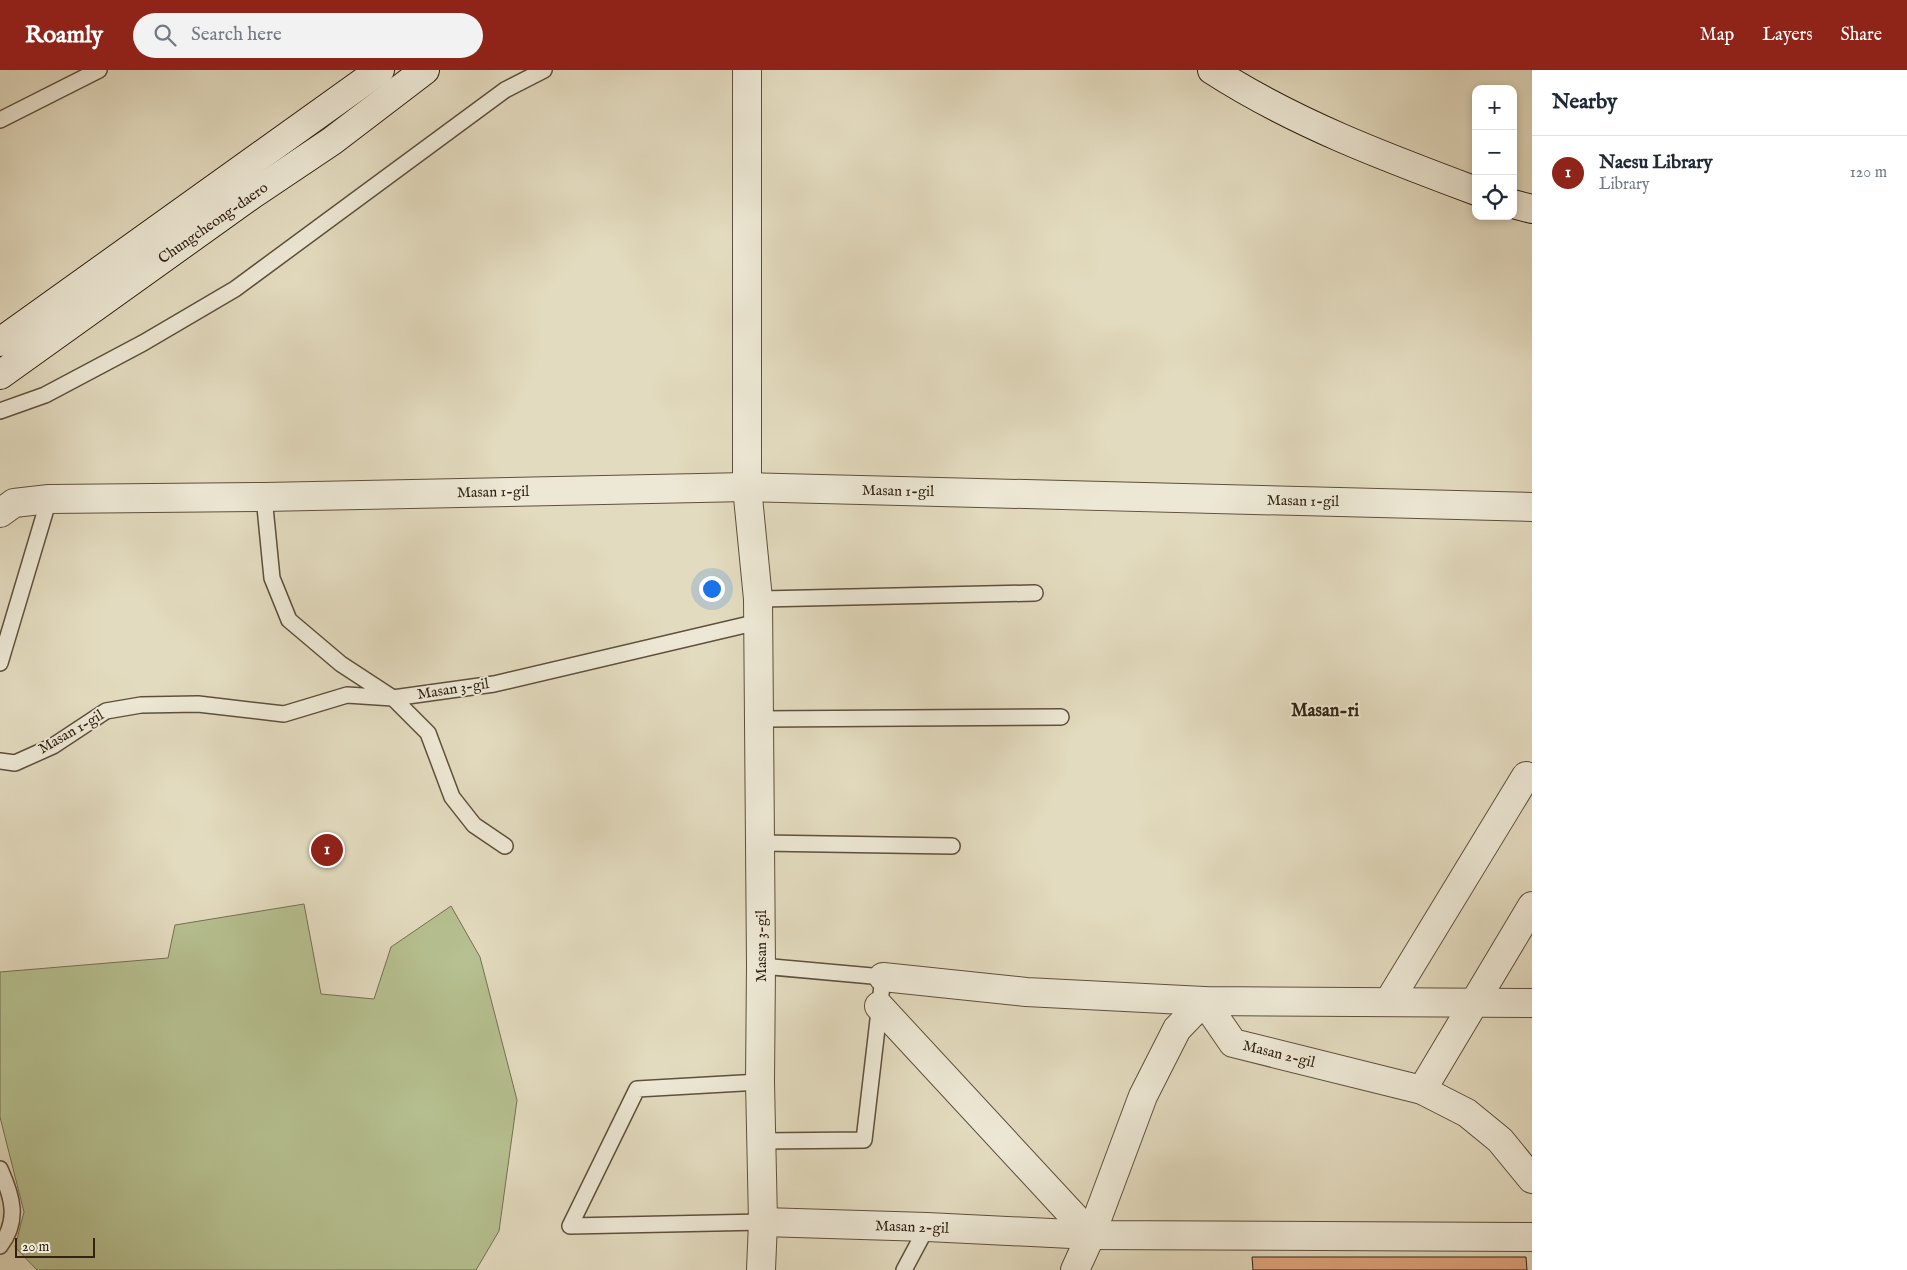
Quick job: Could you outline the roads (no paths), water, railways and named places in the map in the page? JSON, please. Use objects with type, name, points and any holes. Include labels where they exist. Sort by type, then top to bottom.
[{"type":"street","name":"Chungcheong-daero","points":[[0,342],[380,70]]},
{"type":"street","name":"Chungcheong-daero","points":[[0,375],[253,194],[332,140],[425,70]]},
{"type":"street","points":[[332,140],[446,70]]},
{"type":"street","name":"Masan 3-gil","points":[[747,70],[747,487],[758,611],[762,966],[760,1082],[763,1222],[761,1270]]},
{"type":"street","points":[[1212,70],[1295,118],[1380,155],[1472,190]]},
{"type":"street","points":[[1517,205],[1532,210]]},
{"type":"street","name":"Masan 1-gil","points":[[5,504],[49,499],[264,497],[747,487],[1532,506]]},
{"type":"street","points":[[1389,1001],[1526,776]]},
{"type":"street","points":[[1422,1090],[1532,906]]},
{"type":"street","points":[[883,978],[1026,992],[1204,1001],[1476,1001],[1532,1003]]},
{"type":"street","points":[[1075,1270],[1143,1096],[1177,1029],[1204,1001]]},
{"type":"street","name":"Masan 2-gil","points":[[1204,1001],[1233,1043],[1422,1090],[1467,1113],[1500,1140],[1532,1179]]},
{"type":"street","points":[[879,1006],[1090,1234]]},
{"type":"street","name":"Masan 2-gil","points":[[763,1222],[1090,1234],[1532,1237]]},
{"type":"lane","points":[[0,120],[99,70]]},
{"type":"lane","points":[[0,411],[45,395],[143,343],[235,289],[505,90],[544,70]]},
{"type":"lane","points":[[264,497],[272,578],[289,620],[340,664],[393,698]]},
{"type":"lane","points":[[0,663],[49,499]]},
{"type":"lane","points":[[758,611],[1035,593]]},
{"type":"lane","name":"Masan 3-gil","points":[[393,698],[494,684],[758,611]]},
{"type":"lane","name":"Masan 1-gil","points":[[0,761],[15,763],[52,746],[106,711],[141,705],[198,704],[284,714],[346,695],[393,698]]},
{"type":"lane","name":"Masan 3-gil","points":[[393,698],[428,733],[452,797],[474,825],[505,846]]},
{"type":"lane","points":[[758,719],[1061,717]]},
{"type":"lane","points":[[760,843],[952,846]]},
{"type":"lane","points":[[761,1141],[864,1140],[883,978],[762,966]]},
{"type":"lane","points":[[760,1082],[637,1089],[570,1226],[763,1222]]},
{"type":"lane","points":[[0,1169],[10,1192],[12,1219],[7,1236],[0,1246]]},
{"type":"lane","points":[[904,1270],[927,1227]]},
{"type":"place","name":"Naesu Library","points":[[327,850]]},
{"type":"district","name":"Masan-ri","points":[[1325,711]]}]
